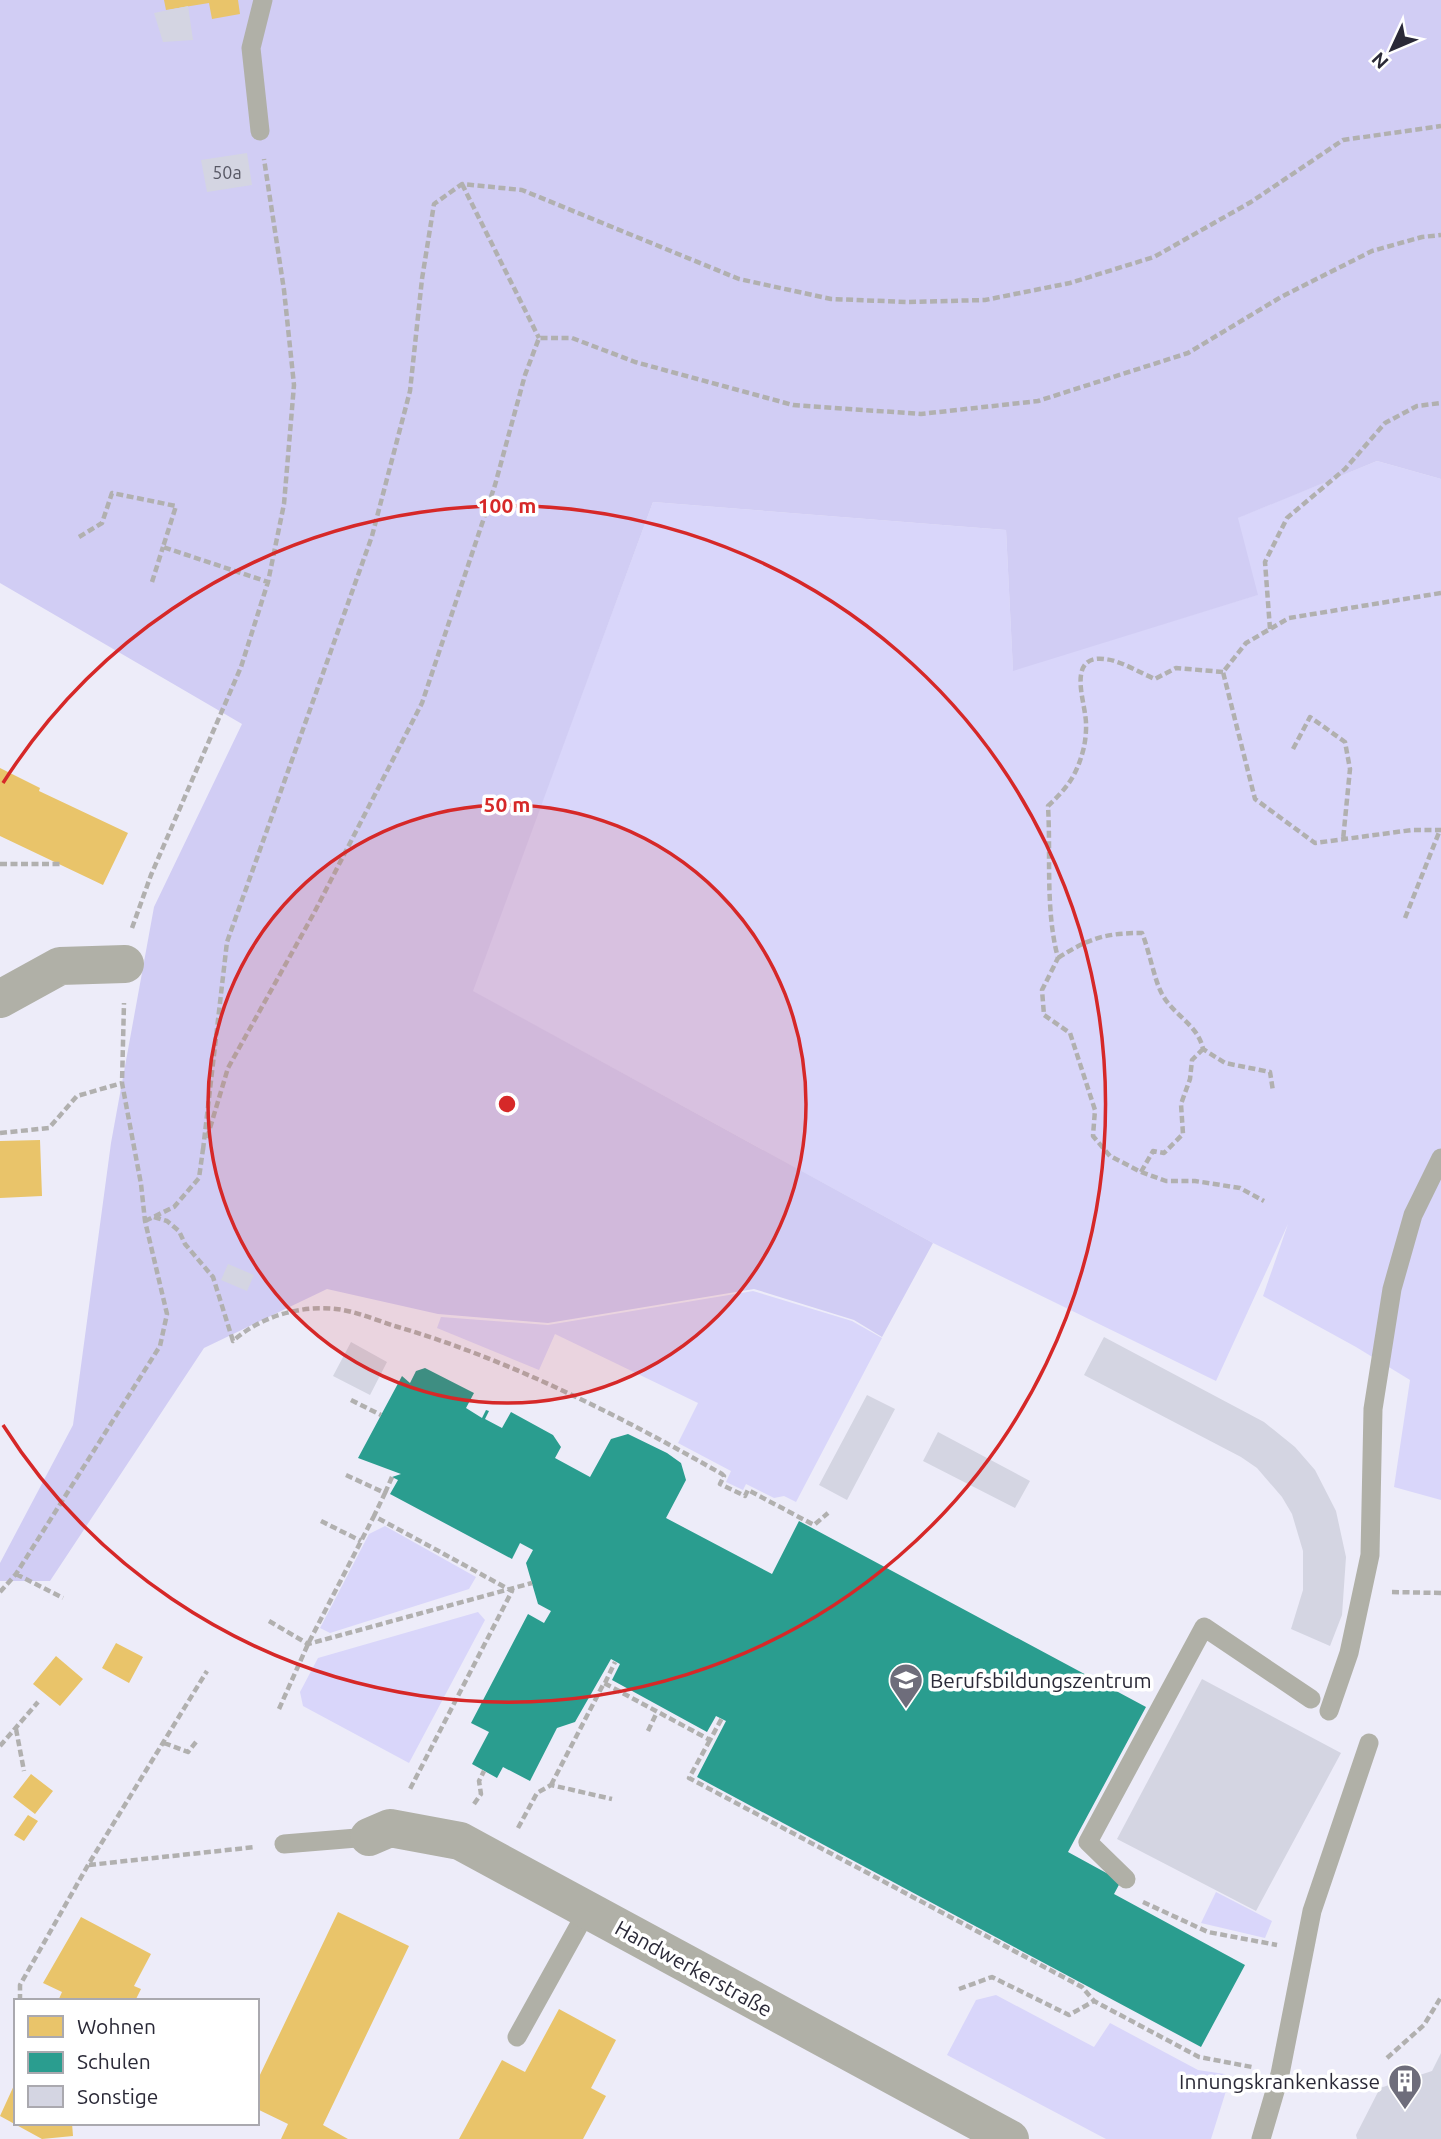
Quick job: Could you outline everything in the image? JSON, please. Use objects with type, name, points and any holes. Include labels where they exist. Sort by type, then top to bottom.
[{"type":"street","points":[[0,999],[60,966],[125,964]]},
{"type":"street","name":"Handwerkerstraße","points":[[369,1837],[390,1828],[460,1841],[1010,2139]]},
{"type":"lane","points":[[260,131],[251,48],[263,0]]},
{"type":"lane","points":[[1329,1712],[1349,1653],[1370,1555],[1373,1409],[1392,1289],[1413,1215],[1441,1158]]},
{"type":"lane","points":[[1126,1879],[1088,1842],[1204,1627],[1311,1699]]},
{"type":"lane","points":[[1261,2139],[1280,2074],[1312,1911],[1369,1743]]},
{"type":"lane","points":[[284,1844],[369,1837]]},
{"type":"lane","points":[[517,2037],[587,1910]]},
{"type":"path","points":[[145,1220],[174,1207],[199,1178],[227,942],[372,536],[410,391],[422,279],[434,204],[462,184],[522,190],[739,279],[831,299],[908,302],[985,300],[1070,283],[1154,257],[1251,202],[1343,141],[1441,126]]},
{"type":"path","points":[[0,1592],[16,1574],[160,1346],[167,1314],[145,1220],[122,1083],[125,964],[135,916],[241,667],[268,582],[284,504],[294,385],[284,290],[260,131]]},
{"type":"path","points":[[203,1150],[228,1068],[314,914],[422,703],[495,485],[525,375],[539,338],[462,184]]},
{"type":"path","points":[[539,338],[572,338],[648,366],[793,405],[921,414],[1038,401],[1188,354],[1281,297],[1372,251],[1422,237],[1441,235]]},
{"type":"path","points":[[1270,629],[1265,562],[1287,518],[1345,469],[1385,423],[1417,406],[1441,403]]},
{"type":"path","points":[[79,537],[102,523],[112,493],[176,506],[152,582]]},
{"type":"path","points":[[163,547],[268,582]]},
{"type":"path","points":[[1223,672],[1247,643],[1289,618],[1441,593]]},
{"type":"path","points":[[1058,958],[1050,928],[1051,860],[1048,806],[1072,783],[1084,745],[1086,715],[1078,687],[1082,670],[1091,661],[1104,659],[1155,679],[1176,668],[1223,672]]},
{"type":"path","points":[[1223,672],[1255,799],[1315,844],[1441,830],[1405,918]]},
{"type":"path","points":[[1293,749],[1310,718],[1345,742],[1350,769],[1343,840]]},
{"type":"path","points":[[0,864],[60,864]]},
{"type":"path","points":[[1264,1201],[1240,1188],[1195,1181],[1166,1181],[1141,1172],[1110,1156],[1093,1136],[1095,1110],[1070,1033],[1044,1015],[1042,990],[1058,958],[1087,940],[1115,933],[1142,933],[1160,991],[1176,1013],[1200,1034],[1203,1049],[1225,1063],[1270,1072],[1273,1091]]},
{"type":"path","points":[[1141,1172],[1153,1151],[1164,1153],[1183,1134],[1181,1104],[1190,1079],[1192,1060],[1203,1049]]},
{"type":"path","points":[[0,1133],[49,1128],[77,1096],[122,1083]]},
{"type":"path","points":[[154,1217],[167,1220],[180,1231],[185,1244],[213,1277],[233,1341],[251,1325],[295,1310],[337,1309],[438,1339],[584,1401],[722,1474],[724,1476],[720,1484],[745,1496],[748,1490],[814,1525],[828,1513]]},
{"type":"path","points":[[351,1400],[382,1415]]},
{"type":"path","points":[[346,1475],[385,1493]]},
{"type":"path","points":[[279,1709],[308,1644],[374,1516],[391,1477]]},
{"type":"path","points":[[374,1516],[512,1591]]},
{"type":"path","points":[[321,1521],[361,1541]]},
{"type":"path","points":[[16,1574],[63,1598]]},
{"type":"path","points":[[269,1621],[308,1644],[512,1591],[532,1583]]},
{"type":"path","points":[[420,1769],[512,1591]]},
{"type":"path","points":[[1363,1591],[1441,1593]]},
{"type":"path","points":[[500,1863],[537,1793],[551,1784],[615,1662]]},
{"type":"path","points":[[20,1999],[20,1986],[89,1865],[207,1671]]},
{"type":"path","points":[[604,1683],[710,1740]]},
{"type":"path","points":[[0,1746],[38,1702]]},
{"type":"path","points":[[648,1731],[657,1712]]},
{"type":"path","points":[[722,1718],[689,1779],[1082,1987],[1094,2001],[1199,2057],[1280,2074]]},
{"type":"path","points":[[16,1728],[24,1770]]},
{"type":"path","points":[[164,1743],[188,1752],[196,1742]]},
{"type":"path","points":[[474,1805],[481,1794],[479,1782],[484,1771]]},
{"type":"path","points":[[551,1784],[612,1799]]},
{"type":"path","points":[[89,1865],[284,1844]]},
{"type":"path","points":[[1126,1879],[1121,1892],[1208,1932],[1305,1950]]},
{"type":"path","points":[[959,1989],[992,1977],[1069,2015],[1094,2001]]},
{"type":"path","points":[[1387,2059],[1424,2025],[1441,1997]]},
{"type":"shaded area","points":[[0,0],[1441,0],[1441,479],[1377,461],[1238,518],[1258,595],[1013,671],[1006,530],[653,502],[473,991],[933,1243],[882,1337],[854,1320],[754,1289],[548,1323],[438,1314],[327,1289],[204,1348],[50,1581],[0,1581],[0,1563],[73,1425],[111,1143],[154,907],[242,724],[0,583]]},
{"type":"shaded area","points":[[1377,461],[1441,479],[1441,1500],[1394,1487],[1410,1380],[1263,1296],[1288,1224],[1216,1381],[933,1243],[472,991],[653,502],[1006,530],[1013,670],[1257,595],[1237,518]]},
{"type":"shaded area","points":[[753,1291],[852,1321],[882,1338],[796,1502],[784,1496],[774,1498],[746,1484],[743,1490],[726,1482],[731,1471],[678,1443],[698,1403],[555,1334],[539,1370],[437,1328],[441,1317],[548,1325]]},
{"type":"shaded area","points":[[385,1526],[476,1577],[469,1589],[330,1633],[320,1628],[369,1534]]},
{"type":"shaded area","points":[[478,1612],[485,1620],[409,1763],[303,1706],[300,1692],[318,1658]]},
{"type":"shaded area","points":[[1216,1892],[1272,1921],[1265,1938],[1201,1923]]},
{"type":"shaded area","points":[[996,1995],[1094,2047],[1110,2023],[1198,2070],[1231,2075],[1211,2139],[1106,2139],[947,2055],[976,2000]]},
{"type":"building: Wohnen","points":[[164,0],[238,0],[240,14],[212,19],[209,3],[166,10]]},
{"type":"building: Wohnen","points":[[0,768],[40,788],[39,791],[128,833],[103,885],[0,836]]},
{"type":"building: Wohnen","points":[[40,1140],[42,1196],[0,1198],[0,1141]]},
{"type":"building: Wohnen","points":[[116,1643],[143,1657],[129,1683],[102,1668]]},
{"type":"building: Wohnen","points":[[56,1656],[83,1679],[60,1706],[33,1684]]},
{"type":"building: Wohnen","points":[[31,1774],[53,1791],[35,1814],[13,1797]]},
{"type":"building: Wohnen","points":[[28,1815],[38,1821],[24,1841],[14,1835]]},
{"type":"building: Wohnen","points":[[338,1912],[409,1946],[323,2125],[348,2139],[281,2139],[288,2124],[259,2110],[259,2077]]},
{"type":"building: Wohnen","points":[[81,1917],[151,1954],[134,1986],[141,1989],[136,1999],[59,1999],[62,1992],[43,1983]]},
{"type":"building: Wohnen","points":[[559,2009],[616,2040],[591,2088],[606,2096],[583,2139],[459,2139],[502,2060],[525,2072]]},
{"type":"building: Wohnen","points":[[14,2085],[14,2124],[0,2116]]},
{"type":"building: Wohnen","points":[[16,2125],[72,2125],[73,2136],[42,2139]]},
{"type":"building: Schulen","name":"Berufsbildungszentrum","points":[[425,1368],[474,1393],[466,1408],[482,1418],[486,1410],[489,1411],[485,1419],[502,1428],[511,1412],[553,1435],[561,1447],[555,1458],[590,1477],[611,1439],[628,1434],[667,1453],[681,1463],[686,1480],[666,1518],[772,1574],[799,1521],[1146,1707],[1068,1852],[1121,1881],[1114,1894],[1245,1965],[1201,2047],[697,1777],[726,1721],[716,1716],[707,1732],[612,1680],[620,1664],[611,1659],[575,1722],[557,1728],[530,1781],[503,1767],[497,1778],[472,1764],[489,1732],[471,1723],[528,1614],[544,1623],[551,1611],[538,1604],[526,1563],[533,1550],[520,1543],[512,1559],[390,1494],[398,1480],[392,1477],[401,1474],[358,1458],[402,1376],[410,1383],[416,1371]]},
{"type":"building: Sonstige","points":[[188,6],[193,40],[163,42],[154,13]]},
{"type":"building: Sonstige","points":[[247,153],[252,185],[207,192],[201,160]]},
{"type":"building: Sonstige","points":[[228,1264],[254,1275],[247,1291],[221,1280]]},
{"type":"building: Sonstige","points":[[1104,1337],[1264,1422],[1295,1447],[1315,1470],[1336,1511],[1346,1557],[1342,1615],[1330,1646],[1291,1629],[1303,1590],[1303,1551],[1292,1514],[1282,1497],[1257,1468],[1241,1457],[1084,1375]]},
{"type":"building: Sonstige","points":[[351,1342],[387,1362],[370,1395],[333,1376]]},
{"type":"building: Sonstige","points":[[867,1395],[895,1409],[847,1500],[819,1485]]},
{"type":"building: Sonstige","points":[[938,1432],[1030,1481],[1015,1508],[923,1461]]},
{"type":"building: Sonstige","points":[[1202,1679],[1341,1753],[1256,1911],[1117,1839]]},
{"type":"building: Sonstige","name":"Innungskrankenkasse","points":[[1441,2053],[1441,2139],[1357,2139],[1356,2135],[1380,2088],[1432,2071]]},
{"type":"place","name":"Berufsbildungszentrum","points":[[906,1710]]},
{"type":"place","name":"Innungskrankenkasse","points":[[1405,2111]]}]
